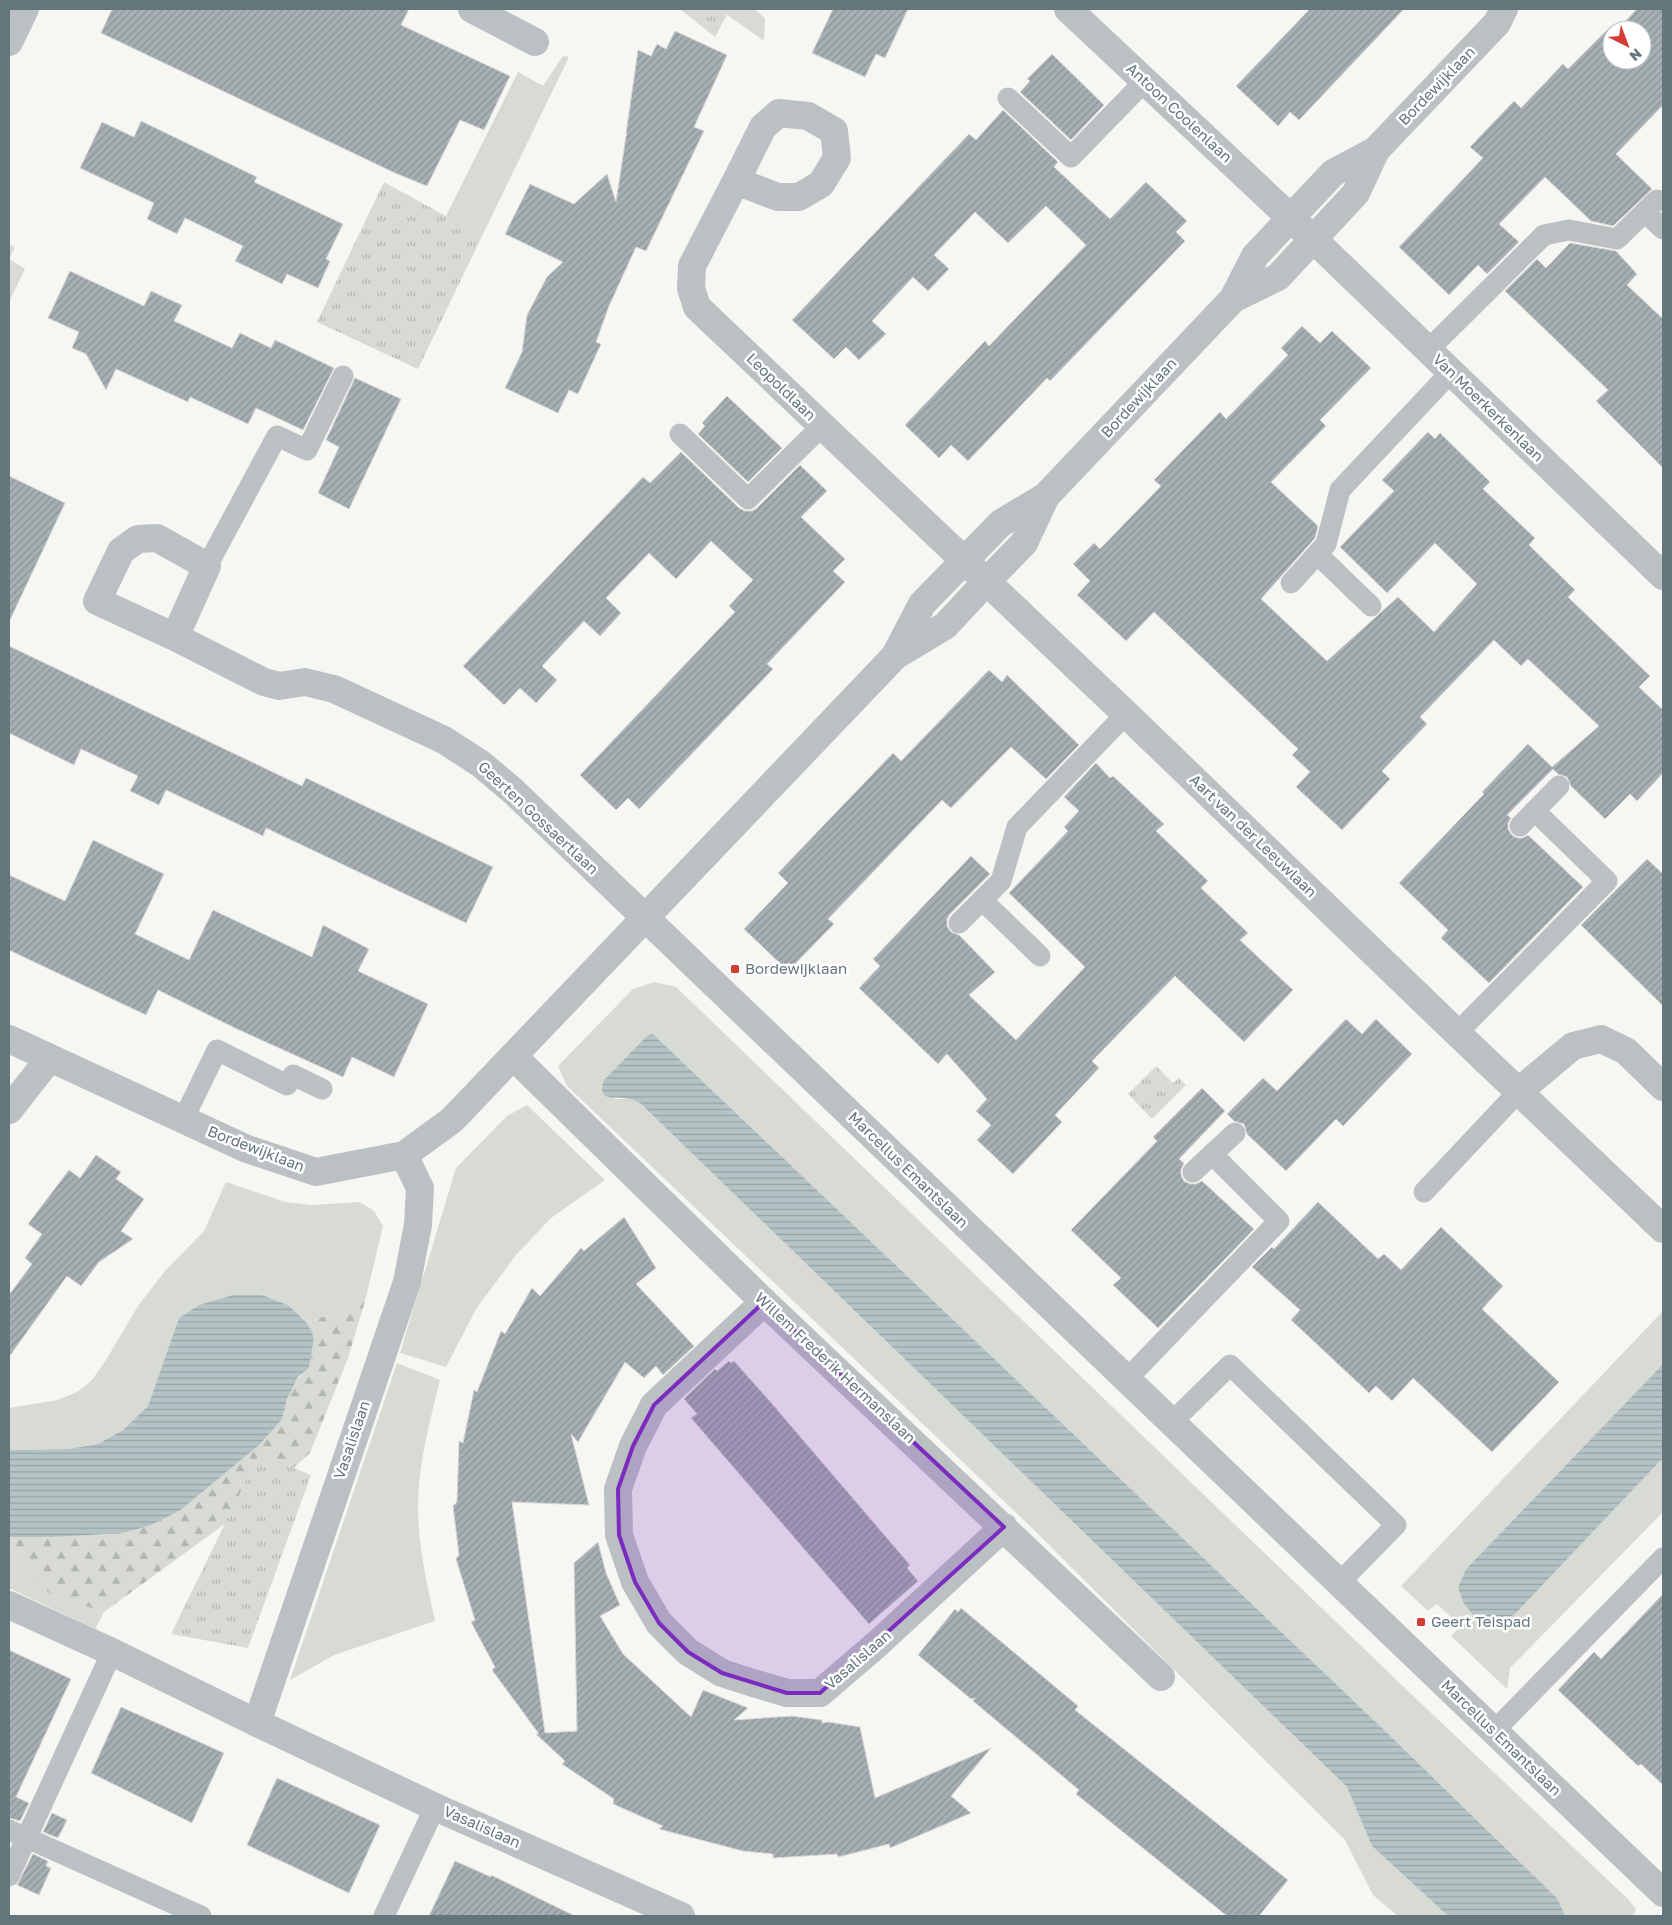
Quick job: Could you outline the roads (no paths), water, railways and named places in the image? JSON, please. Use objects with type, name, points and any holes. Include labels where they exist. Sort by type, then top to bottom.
[{"type":"street","points":[[9,42],[25,9]]},
{"type":"street","points":[[472,9],[535,42]]},
{"type":"street","name":"Antoon Coolenlaan","points":[[1068,9],[1313,239]]},
{"type":"street","name":"Bordewijklaan","points":[[1233,299],[1278,277],[1356,193],[1376,150],[1501,16],[1523,9]]},
{"type":"street","name":"Bordewijklaan","points":[[895,656],[922,604],[1001,523],[1046,496],[1233,299],[1255,256],[1333,172],[1376,150]]},
{"type":"street","name":"Leopoldlaan","points":[[736,182],[692,266],[691,288],[697,306],[987,582]]},
{"type":"street","name":"Van Moerkerkenlaan","points":[[1313,239],[1663,576]]},
{"type":"street","name":"Bordewijklaan","points":[[9,1039],[247,1149],[316,1172],[404,1155],[452,1120],[895,656],[945,626],[1024,543],[1046,496]]},
{"type":"street","name":"Geerten Gossaertlaan","points":[[207,566],[157,538],[138,539],[121,551],[98,601],[264,682],[279,686],[305,682],[334,689],[444,740],[481,764],[513,791],[645,918]]},
{"type":"street","points":[[175,637],[207,566]]},
{"type":"street","name":"Aart van der Leeuwlaan","points":[[987,582],[1663,1228]]},
{"type":"street","name":"Marcellus Emantslaan","points":[[645,918],[1663,1893]]},
{"type":"street","points":[[1519,1091],[1573,1046],[1601,1039],[1626,1051],[1663,1087]]},
{"type":"street","name":"Willem Frederik Hermanslaan","points":[[513,1056],[764,1302],[1161,1677]]},
{"type":"street","points":[[9,1110],[49,1059]]},
{"type":"street","name":"Vasalislaan","points":[[257,1723],[407,1282],[418,1224],[420,1188],[404,1155]]},
{"type":"street","name":"Vasalislaan","points":[[764,1302],[654,1405],[633,1446],[618,1490],[619,1535],[635,1582],[659,1623],[688,1652],[722,1673],[787,1694],[820,1693],[891,1632],[1004,1527]]},
{"type":"street","name":"Vasalislaan","points":[[9,1605],[112,1652],[435,1807],[681,1916]]},
{"type":"lane","points":[[1008,98],[1071,157],[1145,81]]},
{"type":"lane","points":[[1428,350],[1544,235],[1569,230],[1617,239],[1651,206],[1663,229]]},
{"type":"lane","points":[[1291,583],[1326,544],[1340,490],[1451,372]]},
{"type":"lane","points":[[207,566],[277,436],[307,450],[343,376]]},
{"type":"lane","points":[[680,434],[748,499],[822,426]]},
{"type":"lane","points":[[1317,554],[1371,606]]},
{"type":"lane","points":[[959,923],[1001,881],[1018,827],[1126,714]]},
{"type":"lane","points":[[1520,826],[1559,786]]},
{"type":"lane","points":[[1457,1033],[1607,882],[1535,811]]},
{"type":"lane","points":[[982,900],[1040,956]]},
{"type":"lane","points":[[183,1120],[217,1050],[287,1085],[293,1075],[322,1089]]},
{"type":"lane","points":[[1424,1192],[1519,1091]]},
{"type":"lane","points":[[1193,1172],[1235,1133]]},
{"type":"lane","points":[[1127,1379],[1279,1221],[1212,1154]]},
{"type":"lane","points":[[1172,1422],[1230,1365],[1237,1371],[1396,1525],[1339,1583]]},
{"type":"lane","points":[[1494,1731],[1663,1558]]},
{"type":"lane","points":[[9,1876],[17,1834],[112,1652]]},
{"type":"lane","points":[[384,1916],[435,1807]]},
{"type":"lane","points":[[17,1834],[201,1916]]},
{"type":"place","name":"Bordewijklaan","points":[[735,969]]},
{"type":"place","name":"Geert Teispad","points":[[1421,1622]]}]
